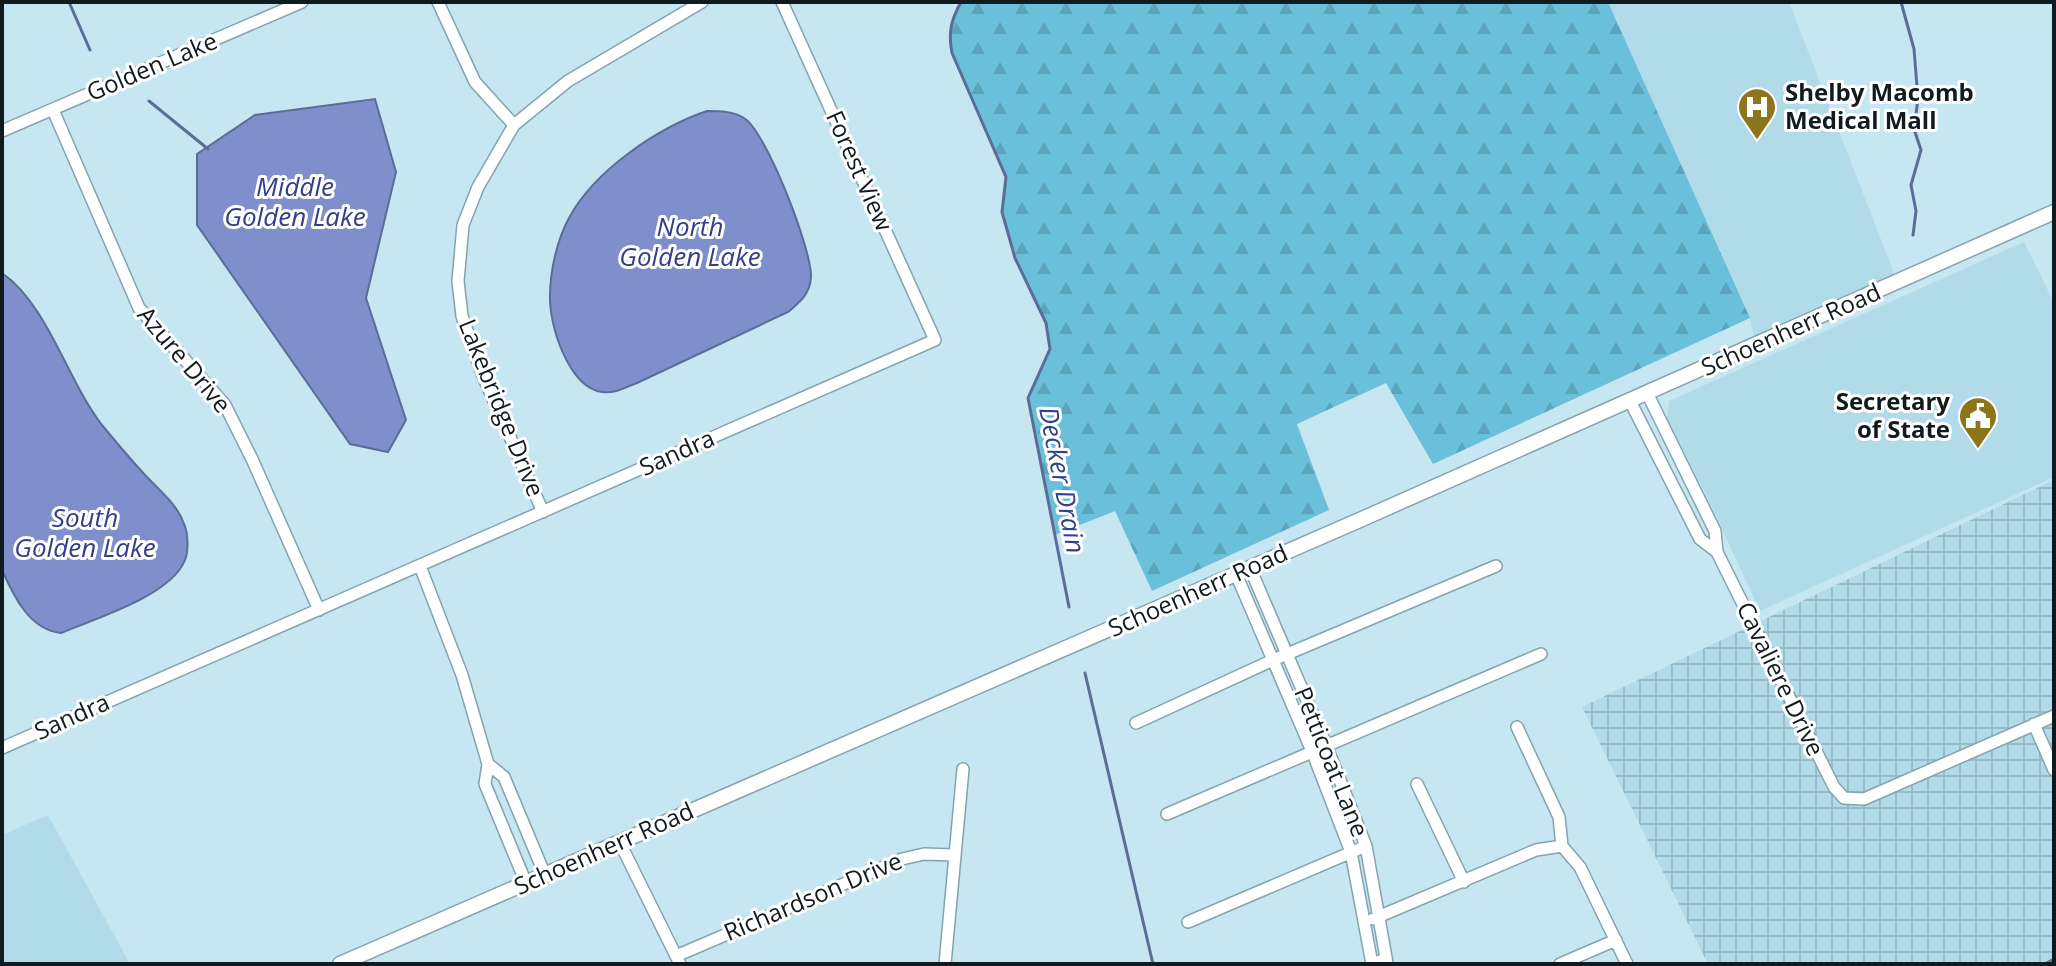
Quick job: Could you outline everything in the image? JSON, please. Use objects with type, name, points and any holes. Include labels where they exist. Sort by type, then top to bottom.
[{"type":"street","name":"Golden Lake","points":[[2,131],[301,2]]},
{"type":"street","points":[[438,2],[475,82],[514,125],[568,81],[702,2]]},
{"type":"street","name":"Forest View","points":[[782,2],[935,340]]},
{"type":"street","name":"Azure Drive","points":[[53,110],[139,308],[225,405],[319,610]]},
{"type":"street","name":"Lakebridge Drive","points":[[514,125],[470,204],[460,249],[459,290],[467,335],[543,512]]},
{"type":"street","name":"Schoenherr Road","points":[[340,964],[1243,571],[2054,212]]},
{"type":"street","name":"Sandra","points":[[2,748],[935,340]]},
{"type":"street","name":"Cavaliere Drive","points":[[1647,393],[1715,531],[1717,552],[1838,794],[1849,800],[1864,799],[2034,724]]},
{"type":"street","name":"Cavaliere Drive","points":[[1630,401],[1700,539],[1717,552]]},
{"type":"street","points":[[420,566],[462,675],[488,764],[485,784],[526,883]]},
{"type":"street","points":[[1136,723],[1273,660],[1496,566]]},
{"type":"street","name":"Petticoat Lane","points":[[1243,571],[1287,655],[1366,846],[1387,962]]},
{"type":"street","name":"Petticoat Lane","points":[[1243,571],[1273,660],[1351,852],[1372,964]]},
{"type":"street","points":[[1167,814],[1541,654]]},
{"type":"street","points":[[2054,716],[2034,724],[2054,770]]},
{"type":"street","points":[[1517,727],[1559,817],[1562,846],[1580,867],[1627,964]]},
{"type":"street","points":[[488,764],[504,777],[545,875]]},
{"type":"street","points":[[945,964],[963,769]]},
{"type":"street","points":[[1417,784],[1464,882]]},
{"type":"street","points":[[620,843],[678,960]]},
{"type":"street","points":[[1188,922],[1366,846]]},
{"type":"street","points":[[1363,923],[1536,850],[1562,846]]},
{"type":"street","name":"Richardson Drive","points":[[678,960],[902,859],[924,854],[954,855]]},
{"type":"street","points":[[1560,964],[1616,940]]},
{"type":"street","points":[[1372,964],[1387,962]]},
{"type":"shaded area","name":"Shelby Macomb Medical Mall","points":[[1608,2],[1789,2],[1897,281],[1756,345],[1750,318]]},
{"type":"shaded area","points":[[2024,242],[2054,303],[2054,477],[1760,611],[1706,494],[1667,419],[1669,401]]},
{"type":"shaded area","points":[[2054,480],[2054,964],[1708,964],[1582,707]]},
{"type":"shaded area","points":[[48,815],[130,964],[2,964],[2,835]]},
{"type":"green space","points":[[961,2],[1608,2],[1750,318],[1433,464],[1386,383],[1297,424],[1329,510],[1152,591],[1115,511],[1055,535],[1028,398],[1050,349],[1046,324],[1015,258],[1002,212],[1006,177],[952,53],[951,27]]},
{"type":"water","name":"Middle Golden Lake","points":[[375,99],[396,172],[366,298],[406,420],[388,452],[350,444],[197,225],[197,154],[255,115]]},
{"type":"water","name":"North Golden Lake","points":[[707,111],[721,111],[744,118],[764,145],[786,192],[804,243],[811,277],[809,288],[788,312],[637,383],[611,392],[590,388],[571,368],[553,323],[550,286],[565,227],[580,201],[610,168],[668,128]]},
{"type":"water","name":"South Golden Lake","points":[[2,273],[18,287],[45,323],[102,425],[173,504],[186,532],[185,560],[164,585],[130,605],[61,633],[50,631],[32,619],[18,601],[2,570]]},
{"type":"waterway","points":[[69,2],[90,50]]},
{"type":"waterway","name":"Decker Drain","points":[[961,2],[951,27],[952,53],[1006,177],[1002,212],[1015,258],[1046,323],[1050,349],[1028,398],[1069,607]]},
{"type":"waterway","points":[[1901,2],[1914,49],[1918,99],[1914,129],[1921,150],[1911,185],[1916,211],[1913,235]]},
{"type":"waterway","points":[[149,101],[208,149]]},
{"type":"waterway","name":"Decker Drain","points":[[1085,673],[1153,964]]},
{"type":"waterway","points":[[2045,964],[2054,959]]},
{"type":"place","name":"Shelby Macomb Medical Mall","points":[[1757,141]]},
{"type":"place","name":"Secretary of State","points":[[1978,450]]}]
